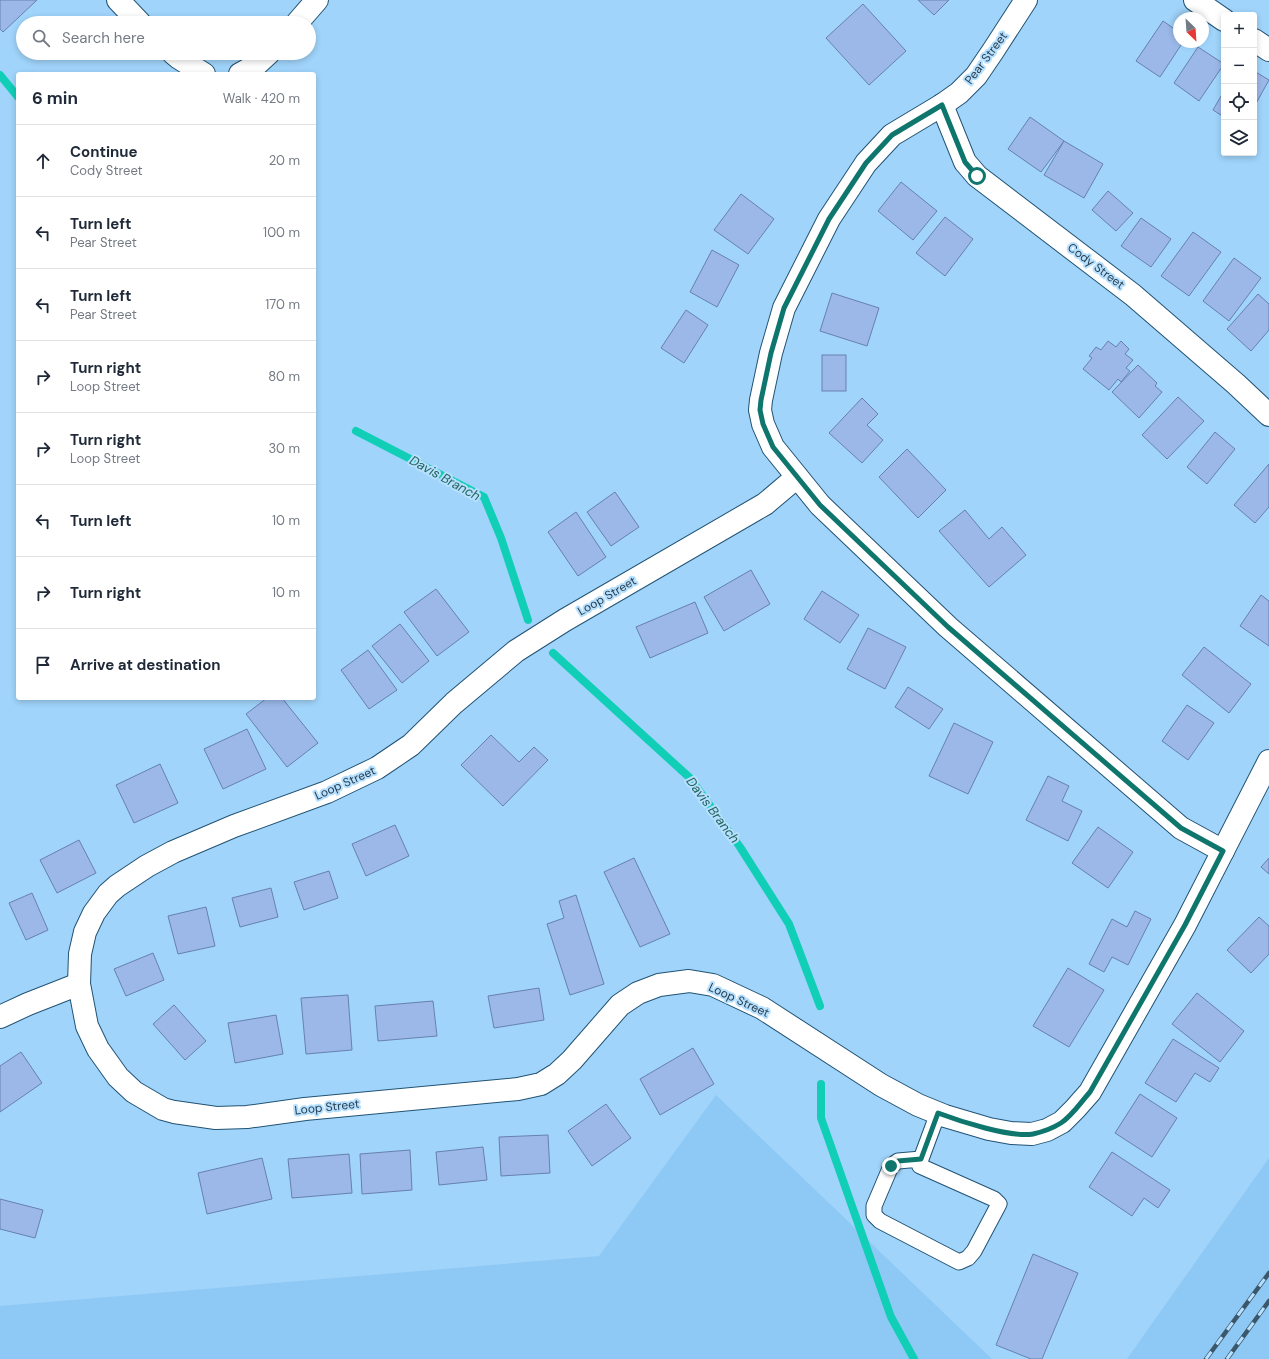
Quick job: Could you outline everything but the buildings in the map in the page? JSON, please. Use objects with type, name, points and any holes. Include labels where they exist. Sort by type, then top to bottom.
[{"type":"street","points":[[118,0],[133,16]]},
{"type":"street","points":[[303,16],[317,0]]},
{"type":"street","name":"Pear Street","points":[[1026,0],[976,76],[959,93],[942,105],[892,135],[866,163],[829,219],[784,308],[771,353],[761,400],[760,410],[763,424],[773,447],[820,505],[948,627],[1181,828],[1223,851]]},
{"type":"street","points":[[1195,0],[1221,18]]},
{"type":"street","points":[[1257,42],[1269,50]]},
{"type":"street","points":[[182,60],[201,72]]},
{"type":"street","points":[[244,72],[261,60]]},
{"type":"street","name":"Cody Street","points":[[942,105],[965,162],[977,176],[1133,295],[1236,384],[1269,415]]},
{"type":"street","name":"Loop Street","points":[[797,477],[765,504],[565,620],[516,651],[454,703],[411,745],[377,768],[327,792],[234,826],[173,852],[147,866],[117,886],[108,894],[94,913],[85,932],[80,954],[79,984],[87,1026],[98,1049],[118,1077],[134,1092],[163,1109],[216,1118],[247,1117],[305,1109],[518,1088],[541,1084],[557,1074],[572,1060],[620,1006],[638,993],[659,985],[689,981],[713,985],[762,1008],[881,1085],[918,1105],[989,1129],[1011,1133],[1032,1134],[1047,1130],[1062,1122],[1090,1092],[1185,925],[1269,761]]},
{"type":"street","points":[[0,1017],[28,1004],[79,984]]},
{"type":"lane","points":[[921,1159],[898,1161],[891,1166],[874,1206],[874,1215],[880,1221],[959,1262],[968,1258],[974,1251],[999,1204],[994,1199],[920,1166],[921,1159],[938,1113]]},
{"type":"shaded area","points":[[716,1095],[992,1359],[0,1359],[0,1306],[599,1256]]},
{"type":"shaded area","points":[[1269,1158],[1269,1359],[1127,1359]]},
{"type":"waterway","name":"Davis Branch","points":[[0,75],[16,95]]},
{"type":"waterway","name":"Davis Branch","points":[[356,431],[484,497],[501,538],[528,620]]},
{"type":"waterway","name":"Davis Branch","points":[[553,653],[690,778],[740,847],[789,924],[820,1006]]},
{"type":"waterway","points":[[821,1084],[821,1118],[891,1317],[914,1359]]},
{"type":"railway","points":[[1206,1359],[1269,1273]]},
{"type":"railway","points":[[1227,1359],[1269,1301]]},
{"type":"route","points":[[891,1166],[898,1161],[921,1159],[938,1113],[989,1129],[1011,1133],[1032,1134],[1047,1130],[1062,1122],[1090,1092],[1185,925],[1223,851],[1181,828],[948,627],[820,505],[773,447],[763,424],[760,410],[761,400],[771,353],[784,308],[829,219],[866,163],[892,135],[942,105],[965,162],[977,176]]}]
